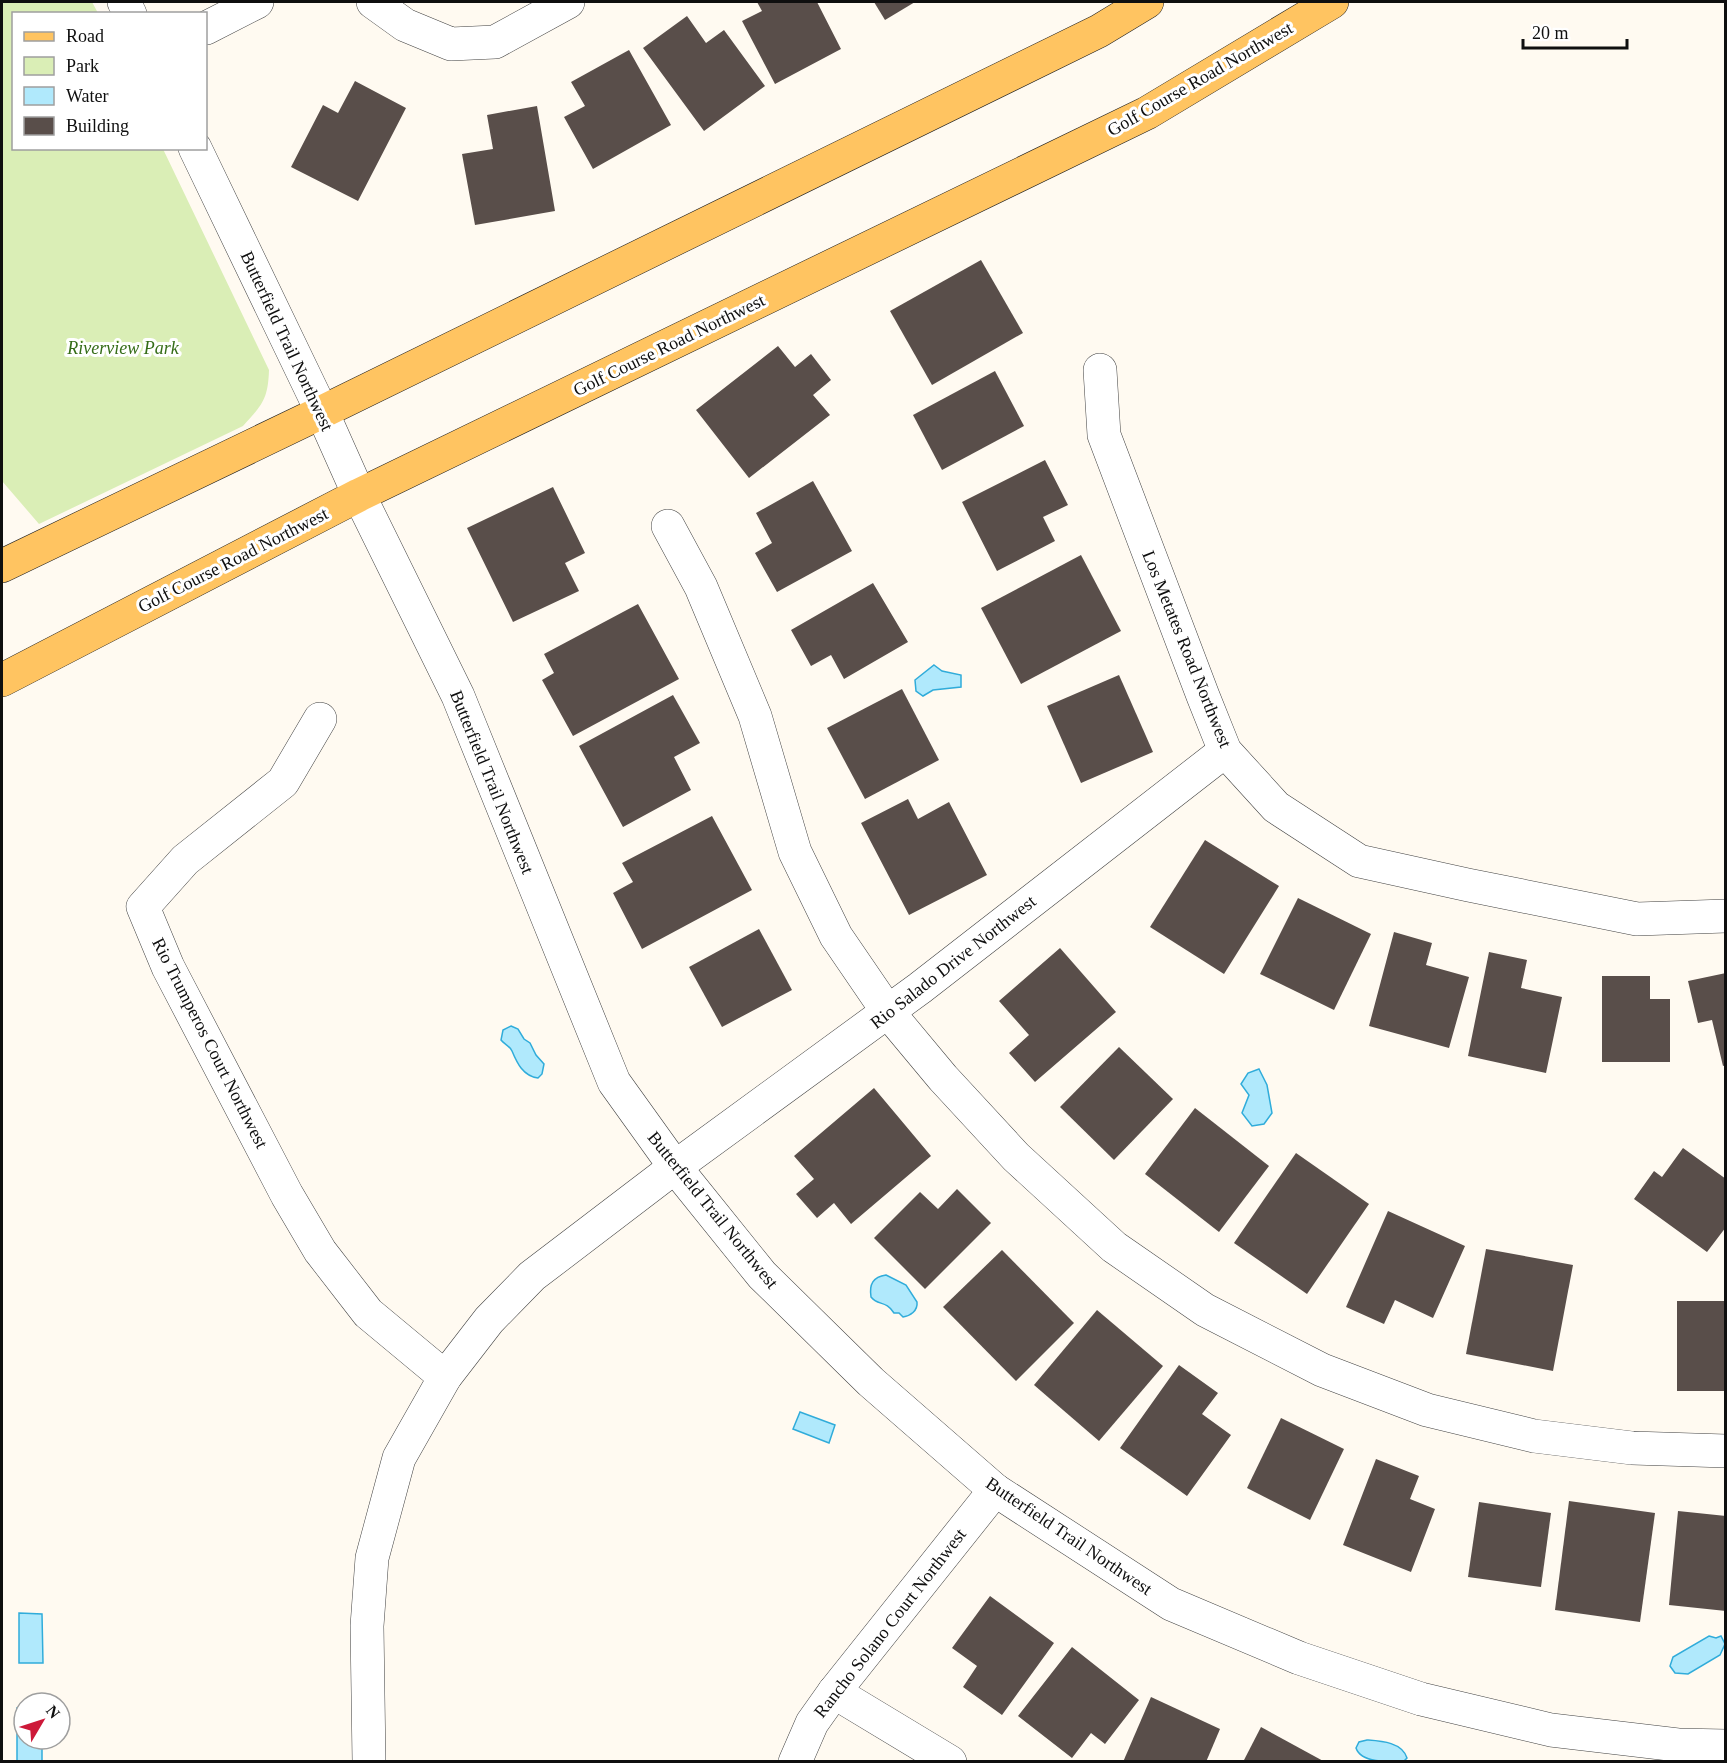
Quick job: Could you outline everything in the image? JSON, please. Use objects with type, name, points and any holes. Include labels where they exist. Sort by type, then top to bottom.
[{"type":"main road","points":[[2,566],[322,412],[1099,31],[1148,2]]},
{"type":"main road","name":"Golf Course Road Northwest","points":[[2,680],[359,495],[1147,113],[1332,2]]},
{"type":"street","points":[[207,27],[257,2]]},
{"type":"street","points":[[373,2],[405,25],[451,44],[495,42],[568,2]]},
{"type":"street","name":"Butterfield Trail Northwest","points":[[196,150],[322,412],[359,495],[458,696],[614,1082],[675,1167],[762,1275],[870,1382],[995,1490],[1171,1604],[1299,1658],[1421,1699],[1551,1730],[1678,1745],[1725,1746]]},
{"type":"street","name":"Los Metates Road Northwest","points":[[1100,370],[1104,435],[1198,685],[1226,751],[1276,807],[1359,861],[1637,919],[1725,916]]},
{"type":"street","points":[[669,526],[701,587],[755,716],[795,852],[836,936],[888,1012],[943,1078],[1016,1157],[1114,1247],[1205,1310],[1322,1370],[1427,1410],[1534,1436],[1632,1448],[1725,1450]]},
{"type":"street","name":"Rio Trumperos Court Northwest","points":[[321,719],[283,782],[185,860],[143,907],[168,967],[287,1195],[320,1251],[368,1313],[445,1377]]},
{"type":"street","name":"Rio Salado Drive Northwest","points":[[369,1761],[367,1626],[372,1558],[399,1458],[445,1377],[489,1320],[532,1276],[675,1167],[888,1012],[1226,751]]},
{"type":"street","name":"Rancho Solano Court Northwest","points":[[795,1761],[812,1722],[834,1692],[995,1490]]},
{"type":"street","points":[[834,1692],[950,1761]]},
{"type":"green space","name":"Riverview Park","points":[[2,2],[92,2],[97,12],[12,12],[12,150],[163,150],[269,370],[267,388],[263,401],[243,426],[39,524],[2,481]]},
{"type":"water","points":[[934,665],[942,671],[961,675],[961,687],[933,690],[923,696],[916,691],[915,680]]},
{"type":"water","points":[[511,1026],[518,1029],[544,1064],[542,1074],[538,1078],[524,1072],[511,1049],[501,1040],[503,1030]]},
{"type":"water","points":[[1259,1069],[1267,1085],[1272,1113],[1264,1124],[1252,1126],[1242,1113],[1249,1095],[1241,1084],[1248,1073]]},
{"type":"water","points":[[886,1275],[906,1285],[917,1302],[911,1314],[903,1317],[871,1297],[873,1282],[878,1277]]},
{"type":"water","points":[[800,1412],[835,1425],[829,1443],[793,1429]]},
{"type":"water","points":[[19,1613],[42,1614],[43,1663],[19,1663]]},
{"type":"water","points":[[1709,1636],[1716,1638],[1721,1636],[1725,1644],[1720,1655],[1688,1674],[1675,1673],[1670,1666],[1673,1657]]},
{"type":"water","points":[[1367,1740],[1396,1746],[1407,1758],[1404,1761],[1369,1759],[1359,1753],[1356,1748],[1359,1742]]},
{"type":"water","points":[[17,1751],[42,1751],[42,1761],[17,1761]]},
{"type":"building","points":[[757,2],[817,2],[841,49],[775,84],[742,21],[762,11]]},
{"type":"building","points":[[874,2],[915,2],[885,20]]},
{"type":"building","points":[[687,16],[706,43],[724,30],[765,86],[704,131],[643,48]]},
{"type":"building","points":[[629,50],[671,125],[593,169],[564,117],[585,106],[571,82]]},
{"type":"building","points":[[355,81],[406,108],[358,201],[291,167],[323,105],[338,113]]},
{"type":"building","points":[[537,106],[555,211],[475,225],[462,154],[493,149],[487,115]]},
{"type":"building","points":[[981,260],[1023,333],[932,385],[890,311]]},
{"type":"building","points":[[778,346],[795,367],[811,354],[831,380],[813,395],[830,415],[749,478],[696,410]]},
{"type":"building","points":[[995,371],[1024,426],[942,470],[913,415]]},
{"type":"building","points":[[1045,460],[1068,505],[1043,517],[1055,541],[997,571],[962,502]]},
{"type":"building","points":[[813,481],[852,551],[777,592],[755,553],[772,543],[756,513]]},
{"type":"building","points":[[553,487],[585,553],[565,563],[579,591],[513,622],[467,528]]},
{"type":"building","points":[[1081,555],[1121,631],[1021,684],[981,608]]},
{"type":"building","points":[[873,583],[908,642],[844,679],[831,655],[811,666],[791,630]]},
{"type":"building","points":[[638,604],[679,679],[573,736],[542,680],[554,673],[544,654]]},
{"type":"building","points":[[1119,675],[1153,752],[1081,783],[1047,706]]},
{"type":"building","points":[[902,689],[939,760],[865,799],[827,728]]},
{"type":"building","points":[[673,695],[700,743],[674,757],[691,790],[623,827],[579,746]]},
{"type":"building","points":[[908,799],[918,819],[949,802],[987,875],[909,915],[861,823]]},
{"type":"building","points":[[712,816],[752,890],[642,949],[613,893],[633,882],[622,863]]},
{"type":"building","points":[[1205,840],[1279,886],[1224,974],[1150,927]]},
{"type":"building","points":[[1298,898],[1371,934],[1334,1010],[1260,974]]},
{"type":"building","points":[[759,929],[792,990],[722,1027],[689,967]]},
{"type":"building","points":[[1394,932],[1432,943],[1426,965],[1469,977],[1449,1048],[1369,1026]]},
{"type":"building","points":[[1060,948],[1116,1012],[1035,1082],[1009,1053],[1029,1035],[999,1001]]},
{"type":"building","points":[[1489,952],[1527,960],[1521,988],[1562,997],[1546,1073],[1468,1056]]},
{"type":"building","points":[[1726,973],[1726,1065],[1723,1066],[1712,1020],[1698,1023],[1688,981]]},
{"type":"building","points":[[1602,976],[1650,976],[1650,999],[1670,999],[1670,1062],[1602,1062]]},
{"type":"building","points":[[1119,1047],[1173,1099],[1114,1160],[1060,1107]]},
{"type":"building","points":[[874,1088],[931,1156],[851,1224],[834,1203],[817,1218],[796,1194],[814,1179],[794,1156]]},
{"type":"building","points":[[1195,1108],[1269,1166],[1219,1232],[1145,1174]]},
{"type":"building","points":[[1683,1148],[1726,1179],[1726,1227],[1707,1252],[1634,1199],[1654,1171],[1662,1177]]},
{"type":"building","points":[[1296,1153],[1369,1204],[1307,1294],[1234,1243]]},
{"type":"building","points":[[957,1189],[991,1223],[925,1289],[874,1238],[920,1192],[938,1209]]},
{"type":"building","points":[[1388,1211],[1465,1246],[1433,1318],[1395,1300],[1384,1324],[1346,1307]]},
{"type":"building","points":[[1486,1249],[1573,1265],[1553,1371],[1466,1354]]},
{"type":"building","points":[[1002,1250],[1074,1323],[1016,1381],[943,1307]]},
{"type":"building","points":[[1677,1301],[1726,1301],[1726,1391],[1677,1391]]},
{"type":"building","points":[[1097,1310],[1163,1366],[1099,1441],[1034,1385]]},
{"type":"building","points":[[1179,1365],[1218,1393],[1202,1414],[1231,1435],[1187,1496],[1120,1448]]},
{"type":"building","points":[[1281,1418],[1344,1449],[1310,1520],[1247,1488]]},
{"type":"building","points":[[1376,1459],[1419,1476],[1410,1499],[1435,1509],[1411,1572],[1343,1545]]},
{"type":"building","points":[[1569,1501],[1655,1513],[1640,1622],[1555,1610]]},
{"type":"building","points":[[1479,1502],[1551,1513],[1541,1587],[1468,1577]]},
{"type":"building","points":[[1678,1511],[1726,1516],[1724,1542],[1726,1542],[1726,1611],[1669,1605]]},
{"type":"building","points":[[990,1596],[1054,1643],[1002,1715],[963,1687],[977,1666],[952,1648]]},
{"type":"building","points":[[1072,1647],[1139,1700],[1105,1744],[1091,1733],[1072,1758],[1018,1716]]},
{"type":"building","points":[[1151,1697],[1220,1729],[1206,1762],[1123,1762]]},
{"type":"building","points":[[1261,1727],[1325,1762],[1243,1762]]}]
